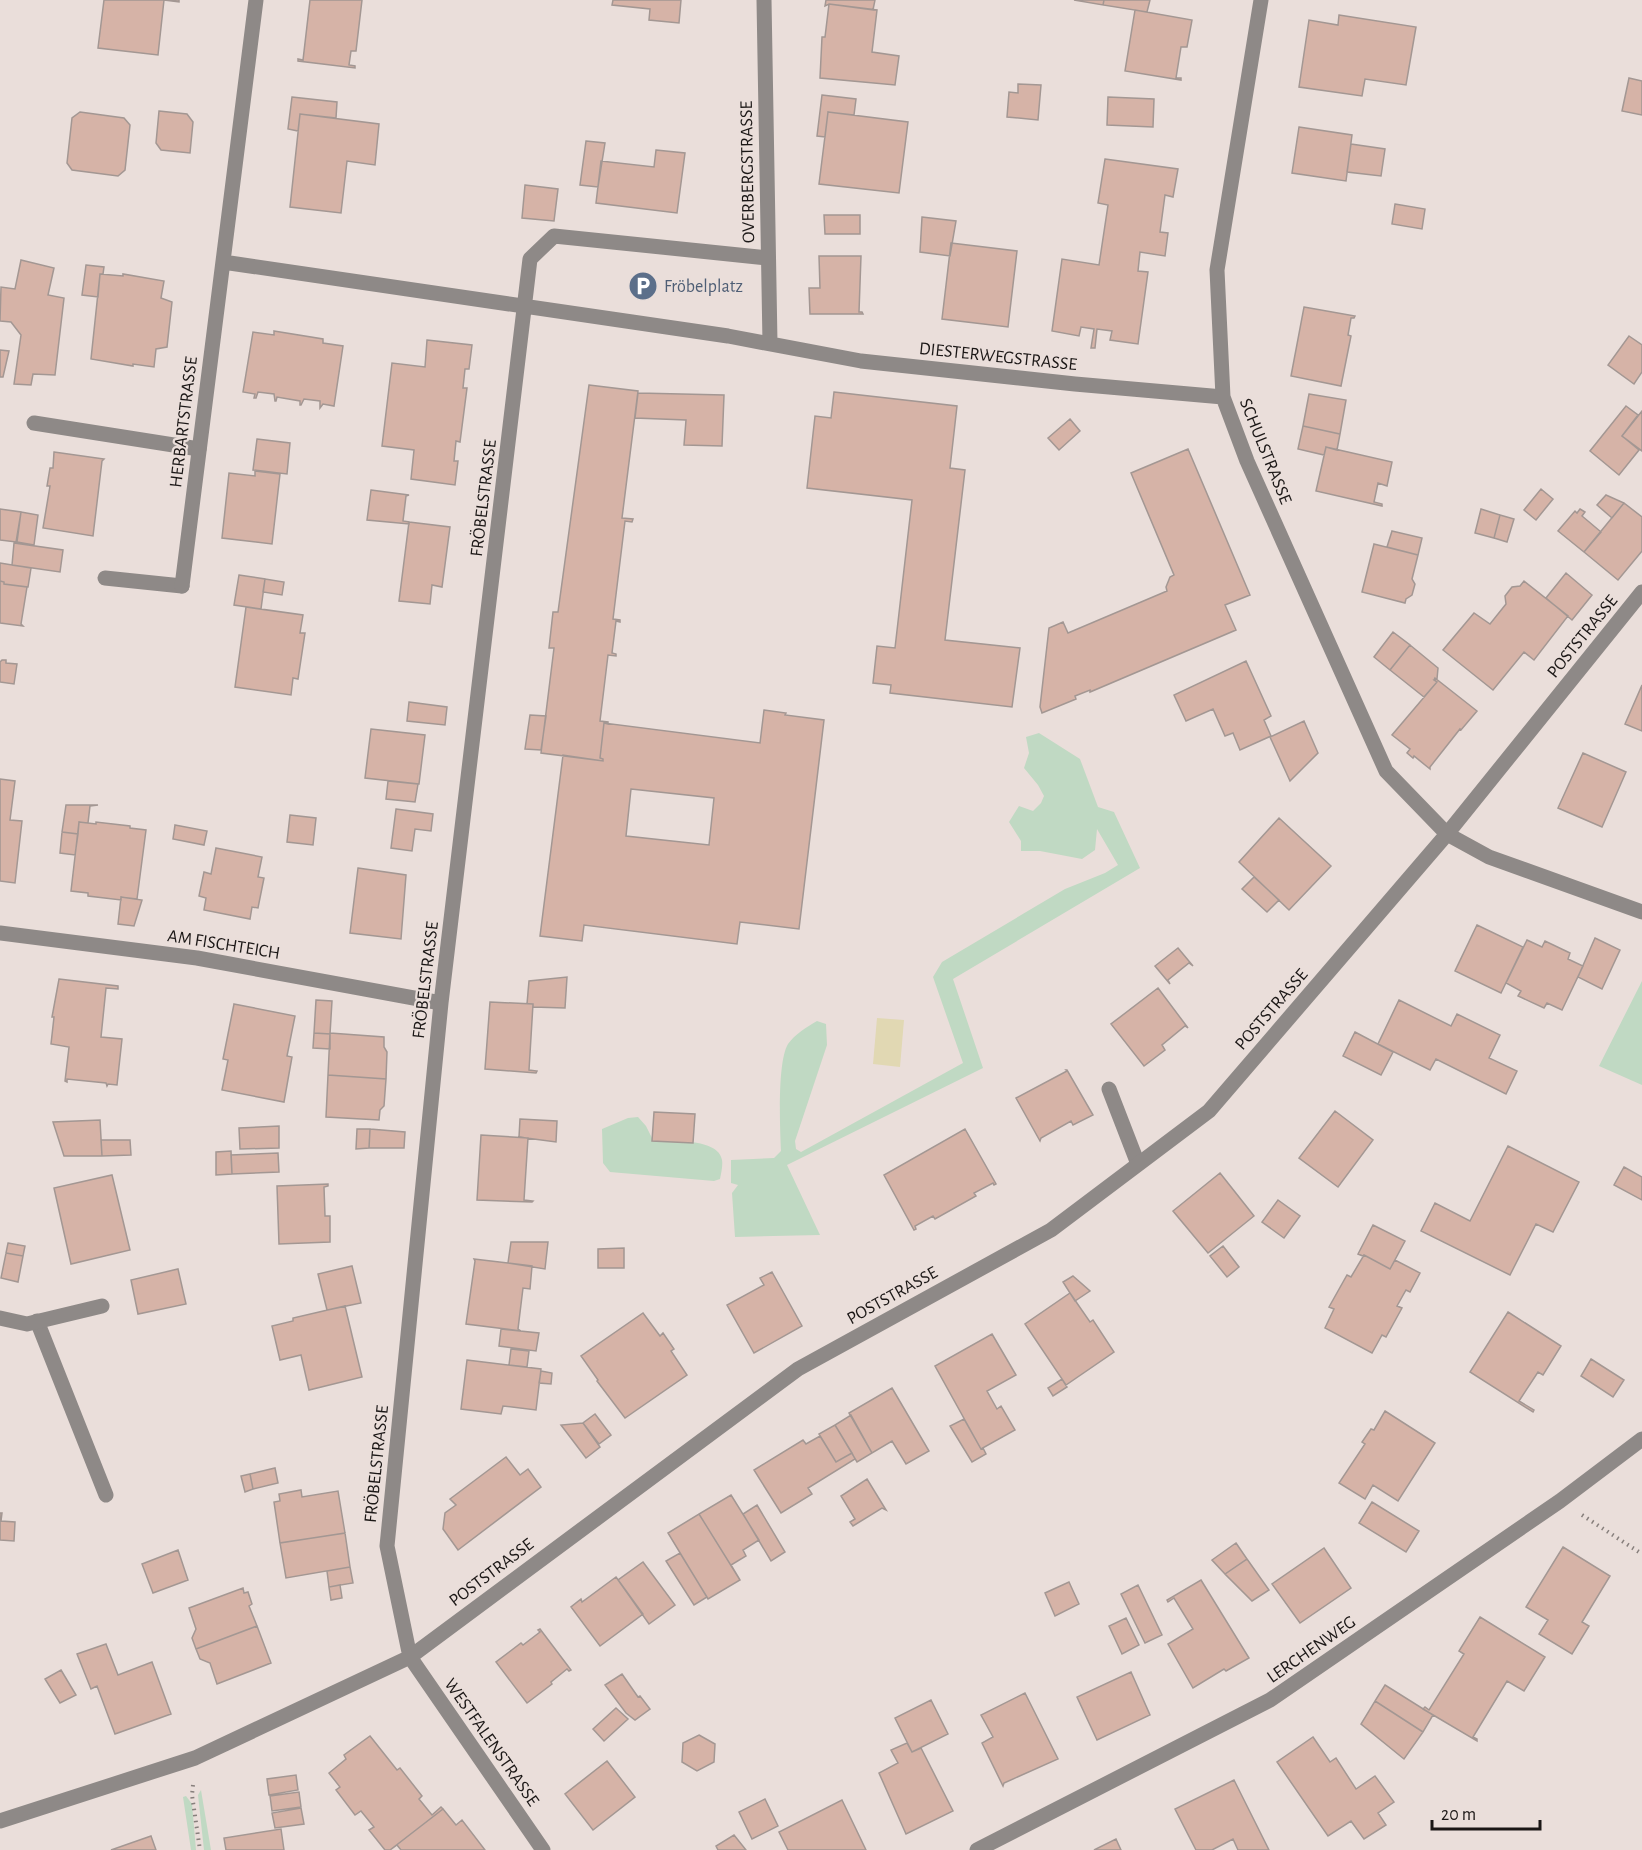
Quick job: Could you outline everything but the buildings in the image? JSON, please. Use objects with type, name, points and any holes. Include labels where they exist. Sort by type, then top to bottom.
[{"type":"street","name":"HERBARTSTRASSE","points":[[105,578],[182,586],[256,0]]},
{"type":"street","name":"OVERBERGSTRASSE","points":[[764,0],[770,343]]},
{"type":"street","name":"SCHULSTRASSE","points":[[1261,0],[1217,270],[1223,397],[1247,461],[1386,771],[1447,834],[1489,857],[1642,912]]},
{"type":"street","points":[[525,308],[530,259],[554,236],[768,258]]},
{"type":"street","points":[[223,262],[770,343]]},
{"type":"street","name":"FRÖBELSTRASSE","points":[[410,1657],[387,1546],[441,1002],[525,308]]},
{"type":"street","name":"DIESTERWEGSTRASSE","points":[[770,343],[861,361],[1223,397]]},
{"type":"street","points":[[34,423],[199,449]]},
{"type":"street","name":"POSTSTRASSE","points":[[0,1821],[195,1758],[410,1657],[798,1369],[1052,1230],[1209,1111],[1447,834],[1642,592]]},
{"type":"street","name":"AM FISCHTEICH","points":[[0,933],[196,958],[441,1002]]},
{"type":"street","points":[[1109,1089],[1138,1164]]},
{"type":"street","points":[[0,1318],[27,1324],[102,1306]]},
{"type":"street","points":[[37,1321],[106,1495]]},
{"type":"street","name":"LERCHENWEG","points":[[977,1850],[1270,1700],[1560,1501],[1642,1439]]},
{"type":"street","name":"WESTFALENSTRASSE","points":[[410,1657],[543,1850]]},
{"type":"path","points":[[1560,1501],[1642,1554]]},
{"type":"path","points":[[195,1758],[192,1795],[200,1850]]},
{"type":"green space","points":[[1039,733],[1080,759],[1098,807],[1114,812],[1140,868],[953,979],[983,1068],[787,1165],[820,1235],[735,1237],[732,1193],[738,1185],[731,1183],[731,1160],[774,1158],[781,1151],[782,1065],[784,1053],[794,1037],[817,1021],[826,1024],[827,1045],[795,1141],[796,1149],[801,1152],[963,1063],[933,977],[942,962],[1065,889],[1105,873],[1118,865],[1097,829],[1095,850],[1082,859],[1040,851],[1021,851],[1021,841],[1009,822],[1019,806],[1033,811],[1044,796],[1024,768],[1029,753],[1026,737]]},
{"type":"green space","points":[[1642,981],[1642,1085],[1599,1066]]},
{"type":"green space","points":[[638,1117],[653,1140],[703,1144],[719,1153],[722,1160],[720,1179],[714,1181],[610,1172],[603,1163],[602,1129],[628,1118]]},
{"type":"green space","points":[[201,1790],[211,1850],[204,1850],[198,1795]]},
{"type":"green space","points":[[186,1796],[192,1804],[196,1850],[191,1850],[183,1797]]},
{"type":"sand","points":[[877,1018],[904,1020],[900,1067],[873,1064]]},
{"type":"place","name":"Fröbelplatz","points":[[643,286]]}]
